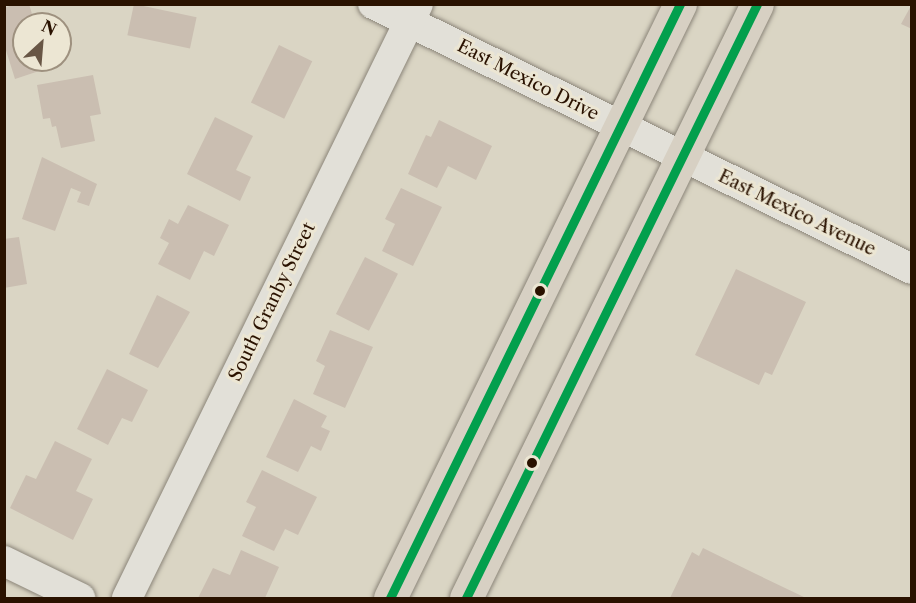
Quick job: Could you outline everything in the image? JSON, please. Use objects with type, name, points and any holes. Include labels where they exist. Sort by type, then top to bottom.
[{"type":"main road","points":[[390,598],[680,4]]},
{"type":"main road","points":[[466,598],[757,4]]},
{"type":"street","name":"East Mexico Drive","points":[[373,4],[414,13],[621,127],[682,156]]},
{"type":"street","name":"South Granby Street","points":[[127,598],[414,13]]},
{"type":"street","name":"East Mexico Avenue","points":[[682,156],[912,269]]},
{"type":"street","points":[[4,561],[81,598]]},
{"type":"building","points":[[15,4],[29,4],[31,12],[12,12],[12,69],[4,44],[4,8]]},
{"type":"building","points":[[134,4],[197,17],[190,49],[127,35]]},
{"type":"building","points":[[912,4],[912,29],[901,24]]},
{"type":"building","points":[[279,45],[312,61],[284,119],[251,103]]},
{"type":"building","points":[[13,72],[36,72],[15,79]]},
{"type":"building","points":[[93,75],[101,114],[90,116],[95,141],[61,148],[56,126],[52,127],[50,118],[43,119],[37,85]]},
{"type":"building","points":[[215,117],[253,136],[236,170],[251,177],[240,201],[187,174]]},
{"type":"building","points":[[439,120],[492,146],[476,180],[448,166],[437,188],[408,174],[426,135],[431,137]]},
{"type":"building","points":[[42,157],[97,184],[89,206],[77,202],[81,192],[71,188],[55,231],[22,219]]},
{"type":"building","points":[[401,188],[442,207],[413,266],[382,251],[395,224],[385,219]]},
{"type":"building","points":[[188,205],[229,225],[214,256],[204,251],[190,280],[158,264],[169,243],[160,238],[169,219],[178,224]]},
{"type":"building","points":[[19,237],[27,284],[4,288],[4,239]]},
{"type":"building","points":[[365,257],[398,274],[369,331],[336,314]]},
{"type":"building","points":[[736,269],[806,302],[772,375],[765,372],[759,385],[695,355]]},
{"type":"building","points":[[157,295],[190,312],[158,368],[129,354]]},
{"type":"building","points":[[330,330],[373,347],[345,408],[313,394],[325,366],[316,361]]},
{"type":"building","points":[[107,369],[148,390],[132,422],[122,418],[108,445],[77,429]]},
{"type":"building","points":[[294,399],[327,416],[321,427],[330,431],[321,451],[311,446],[298,472],[266,457]]},
{"type":"building","points":[[55,441],[92,459],[76,491],[93,499],[73,540],[10,508],[26,475],[36,479]]},
{"type":"building","points":[[262,470],[317,497],[298,535],[285,529],[274,551],[242,536],[256,507],[246,502]]},
{"type":"building","points":[[703,548],[806,598],[670,598],[692,552],[699,556]]},
{"type":"building","points":[[241,550],[279,567],[265,598],[198,598],[213,568],[230,575]]},
{"type":"transit line","points":[[390,598],[680,4]]},
{"type":"transit line","points":[[466,598],[757,4]]}]
